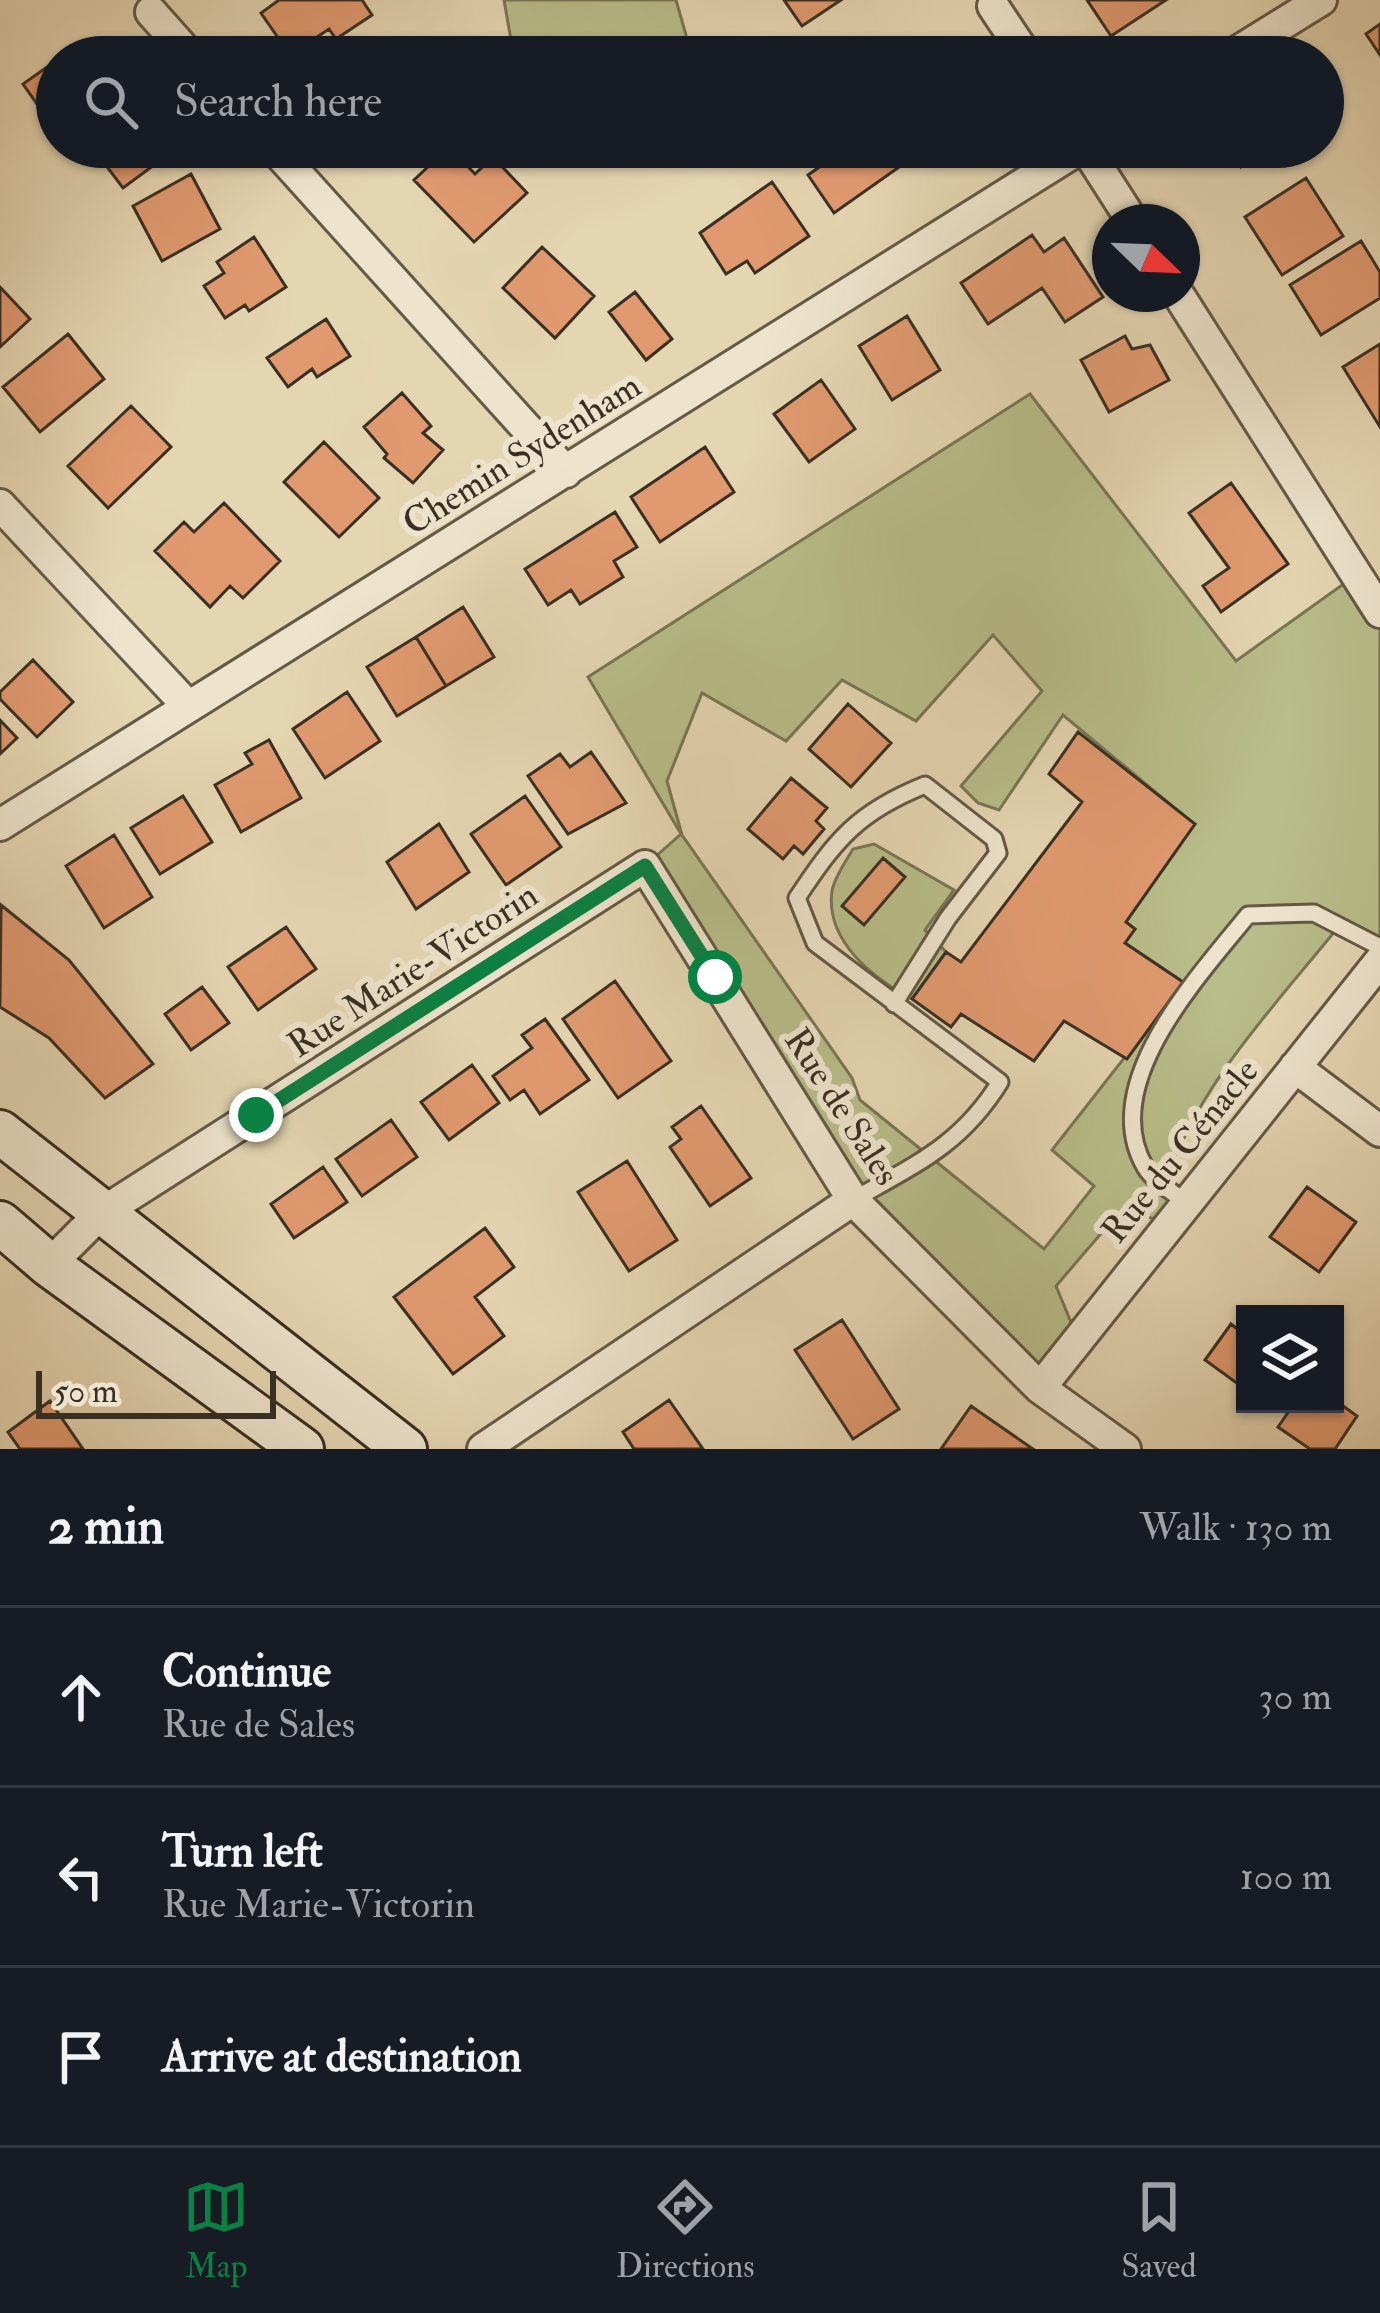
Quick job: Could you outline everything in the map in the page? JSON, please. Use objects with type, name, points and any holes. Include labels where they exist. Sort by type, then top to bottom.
[{"type":"main road","points":[[0,1132],[405,1449]]},
{"type":"main road","points":[[0,1223],[49,1265],[302,1449]]},
{"type":"street","points":[[1263,36],[1321,0]]},
{"type":"street","points":[[989,2],[1012,36]]},
{"type":"street","points":[[151,12],[172,36]]},
{"type":"street","points":[[292,168],[566,472]]},
{"type":"street","name":"Chemin Sydenham","points":[[0,824],[1050,168]]},
{"type":"street","points":[[1097,168],[1120,204]]},
{"type":"street","points":[[1189,312],[1380,612]]},
{"type":"street","points":[[0,505],[186,704]]},
{"type":"street","name":"Rue de Sales","points":[[645,866],[854,1200],[1040,1388],[1124,1449]]},
{"type":"street","name":"Rue Marie-Victorin","points":[[49,1265],[100,1214],[645,866]]},
{"type":"street","name":"Rue du Cénacle","points":[[1040,1388],[1380,962]]},
{"type":"street","points":[[1295,1067],[1380,1131]]},
{"type":"street","points":[[483,1449],[854,1200]]},
{"type":"lane","points":[[854,1200],[932,1155],[976,1121],[1000,1082],[894,1004],[815,943],[796,898],[825,855],[873,806],[925,785],[994,839],[998,853],[948,918],[894,1004]]},
{"type":"lane","points":[[1187,1203],[1147,1172],[1129,1130],[1147,1054],[1200,975],[1248,915],[1314,913],[1380,946]]},
{"type":"green space","points":[[504,0],[676,0],[686,35],[686,36],[510,36]]},
{"type":"green space","points":[[1030,394],[1236,661],[1356,575],[1380,608],[1380,947],[1339,926],[1240,1048],[1197,1114],[1165,1185],[1187,1203],[1171,1224],[1122,1209],[1056,1286],[1078,1339],[1040,1388],[853,1200],[645,866],[681,834],[588,677]],"holes":[[[993,635],[1042,691],[961,786],[978,803],[999,810],[1063,715],[1194,824],[1126,922],[1135,929],[1125,943],[1183,983],[1052,1150],[1094,1186],[1044,1249],[860,1100],[852,1078],[682,835],[667,781],[702,693],[786,741],[842,680],[916,721]]]},
{"type":"green space","points":[[874,844],[954,890],[925,930],[946,952],[912,999],[868,969],[836,926],[833,886],[853,849]]},
{"type":"building","points":[[279,0],[362,0],[372,15],[340,36],[329,29],[318,36],[277,36],[261,13]]},
{"type":"building","points":[[784,0],[841,0],[802,26]]},
{"type":"building","points":[[1087,0],[1166,0],[1111,36]]},
{"type":"building","points":[[1380,24],[1380,55],[1366,34]]},
{"type":"building","points":[[36,75],[36,103],[23,84]]},
{"type":"building","points":[[108,168],[150,168],[123,188]]},
{"type":"building","points":[[427,168],[469,168],[475,174],[481,168],[503,168],[527,193],[474,242],[414,180]]},
{"type":"building","points":[[818,168],[898,168],[834,213],[808,175]]},
{"type":"building","points":[[191,174],[220,229],[162,261],[133,206]]},
{"type":"building","points":[[1306,178],[1343,236],[1282,275],[1245,217]]},
{"type":"building","points":[[772,182],[809,236],[755,273],[747,261],[726,274],[700,233]]},
{"type":"building","points":[[1032,235],[1044,252],[1064,238],[1092,280],[1092,304],[1065,322],[1042,288],[988,324],[961,283]]},
{"type":"building","points":[[254,237],[286,287],[249,311],[245,305],[225,318],[204,286],[224,273],[217,262]]},
{"type":"building","points":[[1361,241],[1380,272],[1380,298],[1321,335],[1290,285]]},
{"type":"building","points":[[542,247],[594,296],[555,338],[503,288]]},
{"type":"building","points":[[0,287],[30,319],[0,347]]},
{"type":"building","points":[[635,292],[672,339],[646,360],[609,312]]},
{"type":"building","points":[[907,316],[940,370],[892,400],[859,346]]},
{"type":"building","points":[[326,319],[350,356],[317,377],[312,369],[288,387],[267,358]]},
{"type":"building","points":[[68,334],[104,379],[40,432],[3,387]]},
{"type":"building","points":[[1125,336],[1132,349],[1150,345],[1169,380],[1109,412],[1081,360]]},
{"type":"building","points":[[1380,344],[1380,427],[1343,367]]},
{"type":"building","points":[[821,380],[855,429],[809,462],[774,414]]},
{"type":"building","points":[[402,393],[431,426],[423,433],[443,450],[413,483],[384,458],[387,454],[364,427]]},
{"type":"building","points":[[131,406],[171,447],[108,508],[68,466]]},
{"type":"building","points":[[324,442],[379,498],[339,537],[284,482]]},
{"type":"building","points":[[705,447],[734,492],[660,542],[631,497]]},
{"type":"building","points":[[1231,483],[1288,564],[1221,612],[1203,586],[1229,568],[1189,513]]},
{"type":"building","points":[[224,503],[280,561],[243,598],[230,586],[210,607],[155,551],[184,522],[194,532]]},
{"type":"building","points":[[615,512],[637,547],[614,561],[623,577],[580,604],[571,590],[548,605],[525,569]]},
{"type":"building","points":[[463,607],[494,657],[446,686],[416,637]]},
{"type":"building","points":[[416,637],[446,686],[397,716],[367,667]]},
{"type":"building","points":[[33,660],[73,702],[37,737],[0,699],[0,692]]},
{"type":"building","points":[[347,692],[380,741],[325,778],[293,729]]},
{"type":"building","points":[[848,704],[891,743],[851,787],[809,749]]},
{"type":"building","points":[[0,720],[17,738],[0,754]]},
{"type":"building","points":[[1078,732],[1195,824],[1126,922],[1135,929],[1125,943],[1183,982],[1127,1059],[1064,1021],[1034,1061],[961,1014],[951,1027],[912,999],[946,952],[961,962],[1082,802],[1049,774]]},
{"type":"building","points":[[269,740],[301,798],[241,832],[215,785],[252,764],[245,753]]},
{"type":"building","points":[[591,752],[626,803],[568,834],[528,776],[560,754],[570,767]]},
{"type":"building","points":[[791,778],[827,808],[816,821],[824,829],[803,854],[794,846],[783,859],[748,829]]},
{"type":"building","points":[[183,796],[212,842],[160,874],[131,828]]},
{"type":"building","points":[[525,796],[561,847],[506,885],[471,834]]},
{"type":"building","points":[[439,824],[469,872],[416,909],[387,862]]},
{"type":"building","points":[[114,835],[152,897],[104,928],[66,866]]},
{"type":"building","points":[[883,858],[905,877],[864,925],[842,906]]},
{"type":"building","points":[[1,905],[69,960],[153,1064],[105,1098],[49,1038],[0,1007]]},
{"type":"building","points":[[286,927],[316,969],[258,1010],[228,967]]},
{"type":"building","points":[[615,981],[671,1061],[618,1098],[563,1019]]},
{"type":"building","points":[[202,987],[229,1023],[191,1050],[165,1014]]},
{"type":"building","points":[[545,1019],[589,1080],[540,1114],[524,1090],[510,1100],[493,1076],[532,1048],[522,1035]]},
{"type":"building","points":[[472,1065],[499,1103],[449,1140],[421,1102]]},
{"type":"building","points":[[701,1106],[751,1178],[710,1206],[670,1147],[681,1139],[672,1127]]},
{"type":"building","points":[[391,1120],[417,1157],[362,1196],[336,1159]]},
{"type":"building","points":[[627,1161],[677,1240],[629,1271],[578,1192]]},
{"type":"building","points":[[323,1167],[347,1202],[294,1238],[271,1204]]},
{"type":"building","points":[[1307,1187],[1356,1222],[1319,1272],[1270,1237]]},
{"type":"building","points":[[485,1228],[514,1267],[475,1297],[504,1336],[453,1374],[394,1297]]},
{"type":"building","points":[[842,1320],[899,1409],[853,1439],[795,1350]]},
{"type":"building","points":[[1231,1324],[1236,1328],[1236,1382],[1205,1360]]},
{"type":"building","points":[[669,1400],[703,1449],[634,1449],[623,1432]]},
{"type":"building","points":[[50,1401],[83,1449],[20,1449],[8,1432]]},
{"type":"building","points":[[971,1406],[1033,1449],[941,1449]]},
{"type":"building","points":[[1344,1407],[1357,1416],[1335,1449],[1310,1449],[1278,1427],[1288,1413],[1344,1413]]},
{"type":"route","points":[[256,1115],[645,866],[715,977]]}]
